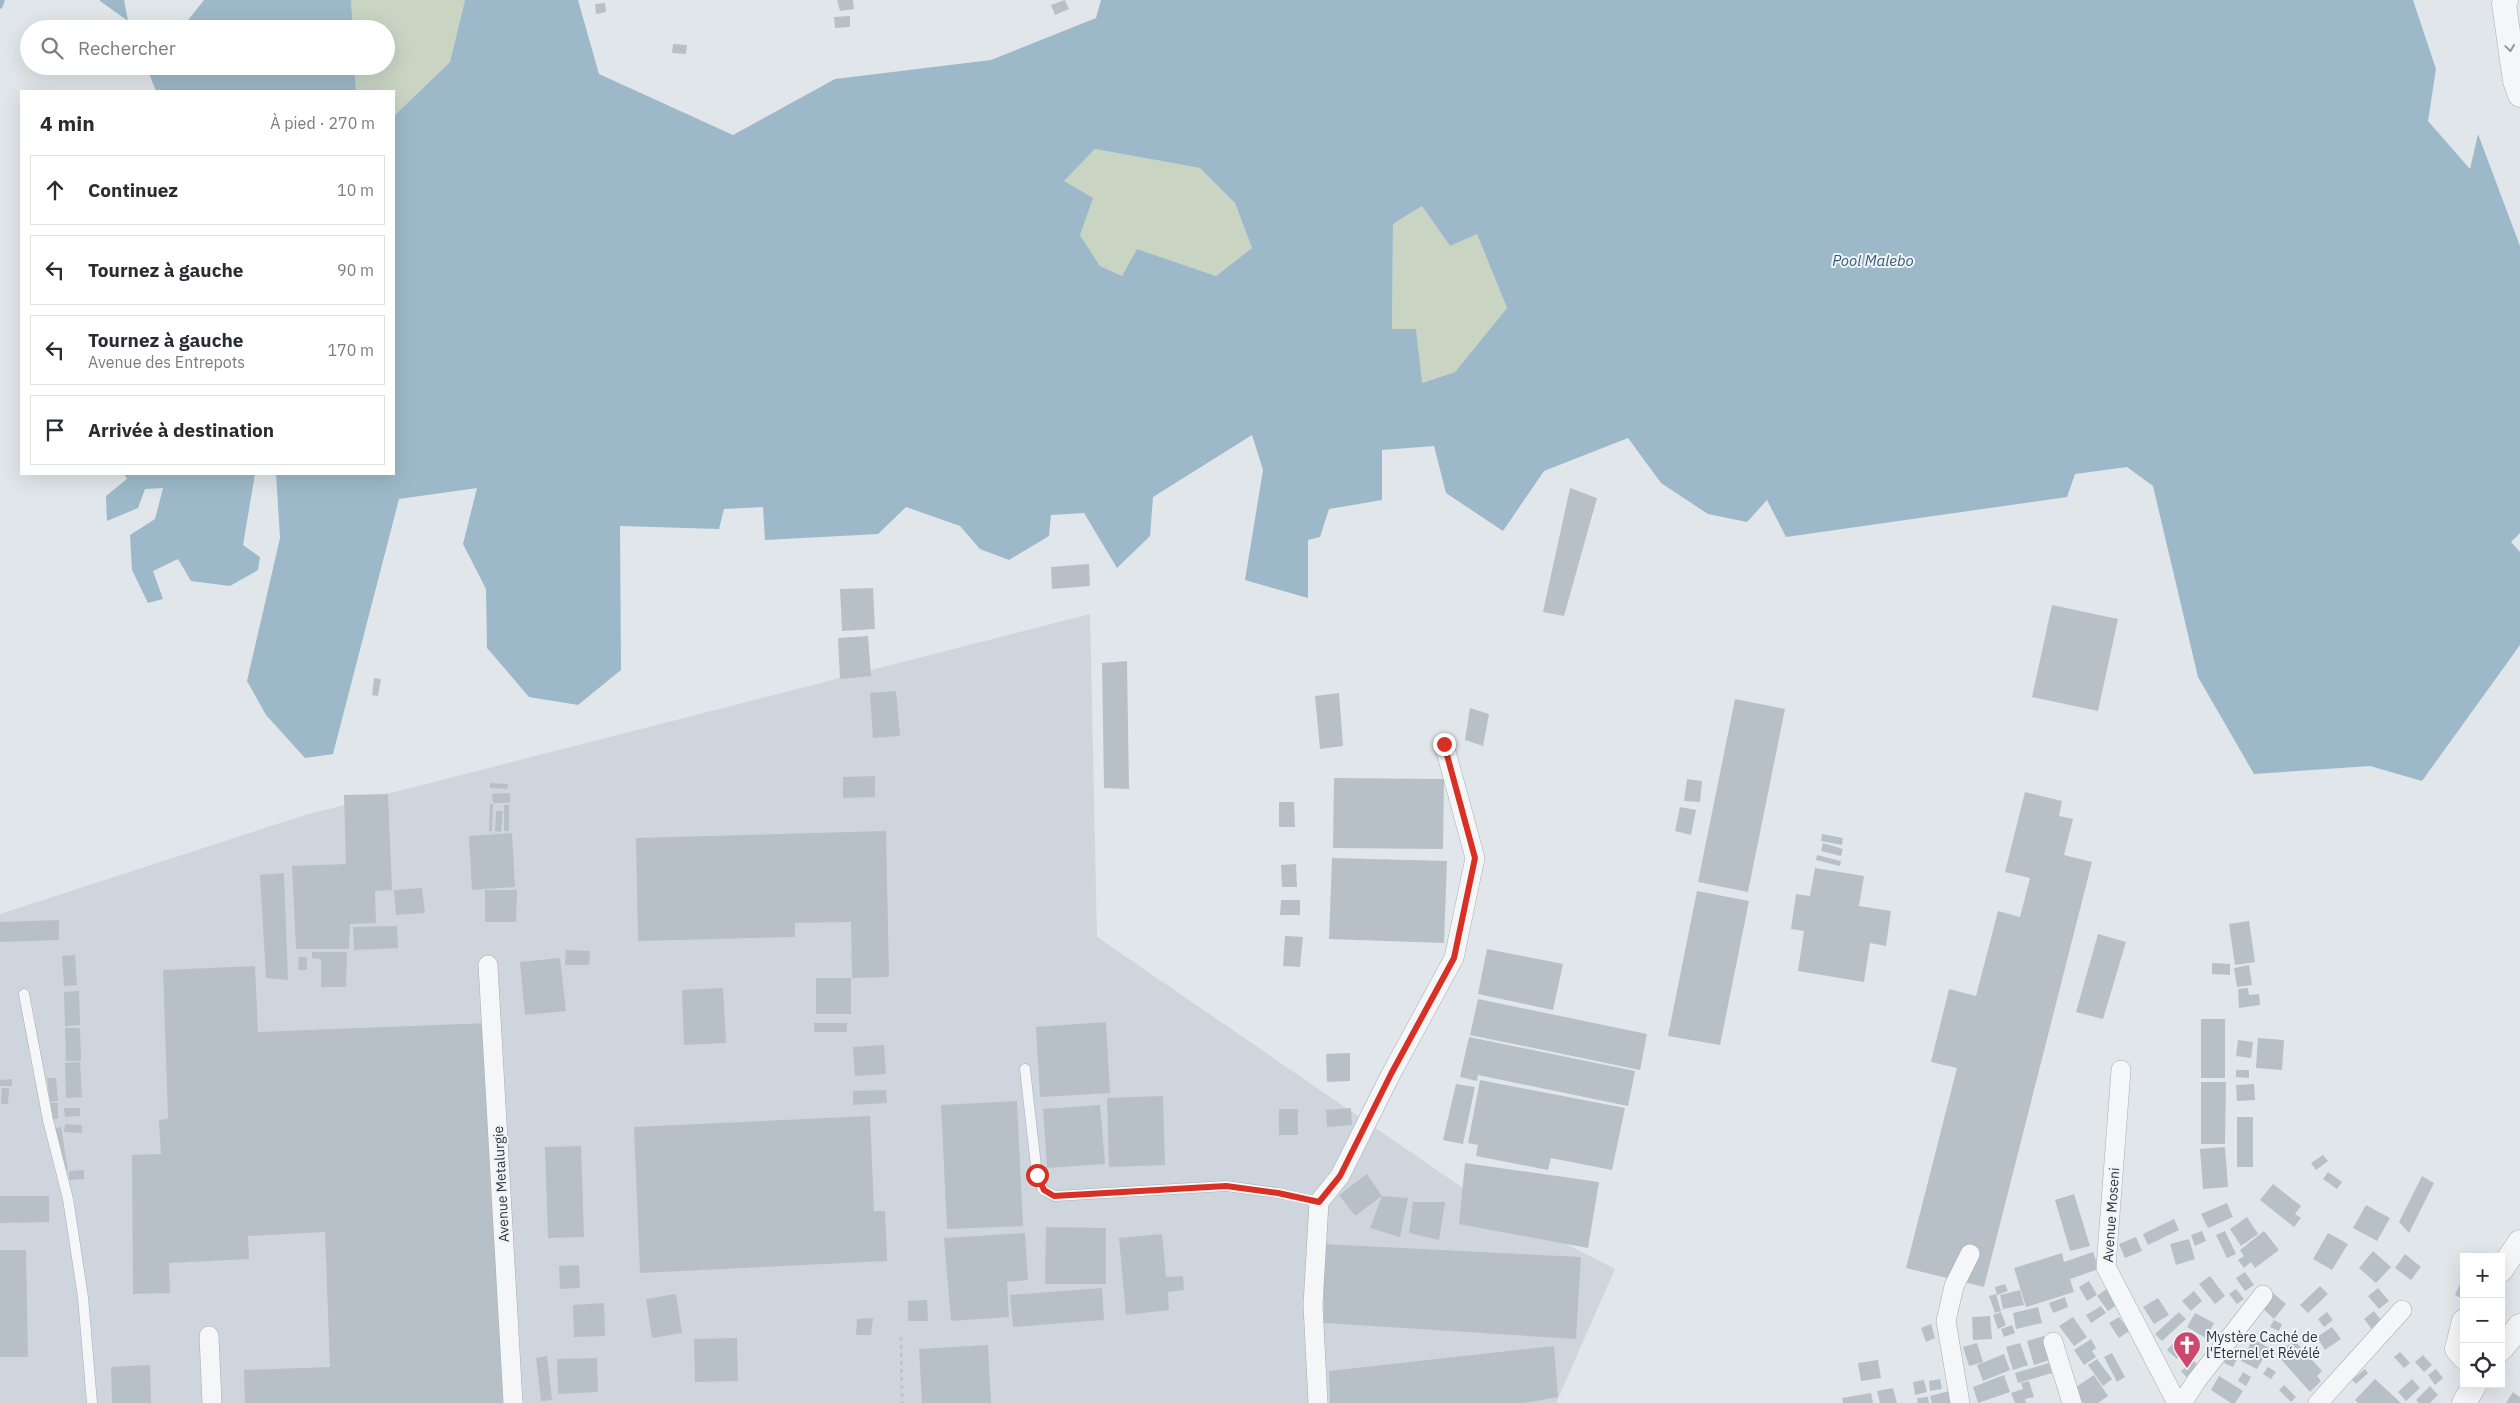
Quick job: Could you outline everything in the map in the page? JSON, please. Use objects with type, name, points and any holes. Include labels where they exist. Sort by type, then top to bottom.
[{"type":"street","points":[[2506,0],[2504,4],[2515,81],[2520,96]]},
{"type":"street","points":[[1318,1403],[1313,1305],[1319,1202],[1340,1176],[1391,1074],[1454,958],[1475,858],[1444,744]]},
{"type":"street","name":"Avenue Metalurgie","points":[[488,965],[513,1403]]},
{"type":"street","name":"Avenue Moseni","points":[[2121,1070],[2106,1267],[2177,1403]]},
{"type":"street","points":[[2505,1264],[2520,1242]]},
{"type":"street","points":[[1960,1403],[1946,1321],[1954,1286],[1970,1254]]},
{"type":"street","points":[[2182,1403],[2197,1380],[2263,1295]]},
{"type":"street","points":[[2318,1403],[2402,1310]]},
{"type":"street","points":[[2505,1345],[2520,1326]]},
{"type":"street","points":[[209,1336],[212,1403]]},
{"type":"street","points":[[2460,1337],[2457,1349],[2460,1352]]},
{"type":"street","points":[[2053,1342],[2072,1403]]},
{"type":"street","points":[[2464,1403],[2473,1388]]},
{"type":"lane","points":[[24,994],[48,1120],[68,1199],[83,1297],[92,1403]]},
{"type":"lane","points":[[1025,1069],[1037,1175],[1044,1190],[1054,1196],[1226,1186],[1278,1193],[1319,1202]]},
{"type":"path","points":[[901,1337],[902,1403]]},
{"type":"shaded area","points":[[1090,614],[1097,937],[1482,1201],[1615,1269],[1556,1403],[0,1403],[0,914],[305,815]]},
{"type":"green space","points":[[351,0],[465,0],[450,62],[395,115],[395,90],[356,90],[355,75],[395,75],[395,20],[352,20]]},
{"type":"green space","points":[[1095,149],[1200,168],[1235,203],[1252,248],[1216,276],[1137,249],[1122,276],[1100,266],[1080,235],[1064,181]]},
{"type":"green space","points":[[1422,206],[1450,246],[1477,234],[1507,308],[1455,372],[1421,383],[1416,330],[1392,329],[1393,224]]},
{"type":"water","points":[[124,0],[128,20],[127,20],[100,1]]},
{"type":"water","points":[[204,0],[351,0],[352,20],[188,20]]},
{"type":"water","name":"Pool Malebo","points":[[465,0],[578,0],[599,74],[733,135],[835,79],[991,60],[1096,18],[1101,0],[2413,0],[2436,69],[2428,121],[2470,169],[2478,134],[2520,246],[2520,533],[2511,542],[2520,552],[2520,645],[2422,781],[2370,766],[2254,774],[2198,677],[2153,486],[2127,467],[2075,474],[2067,497],[1786,537],[1767,500],[1747,522],[1708,514],[1661,483],[1628,438],[1544,471],[1503,531],[1446,493],[1434,446],[1382,450],[1382,500],[1329,509],[1320,537],[1308,540],[1308,598],[1245,580],[1263,470],[1252,435],[1153,497],[1150,536],[1117,568],[1084,513],[1051,515],[1049,536],[1009,560],[980,549],[960,526],[906,507],[878,534],[765,540],[763,507],[724,509],[719,529],[620,526],[621,670],[578,705],[529,697],[487,648],[486,589],[463,544],[477,488],[399,499],[333,754],[305,758],[266,715],[247,681],[280,538],[276,475],[395,475],[395,115],[450,62]],"holes":[[[1095,149],[1200,168],[1235,203],[1252,248],[1216,276],[1137,249],[1122,276],[1100,266],[1080,235],[1093,198],[1064,181]],[[1422,206],[1450,246],[1477,234],[1507,308],[1455,372],[1422,383],[1416,329],[1392,329],[1393,224]]]},
{"type":"water","points":[[150,75],[355,75],[356,90],[156,90]]},
{"type":"water","points":[[125,475],[255,475],[243,545],[260,557],[258,570],[230,586],[191,581],[178,559],[153,571],[163,599],[148,603],[132,570],[130,535],[155,519],[163,488],[145,489],[138,508],[107,521],[106,496],[127,479]]},
{"type":"building","points":[[837,0],[853,0],[854,9],[840,11]]},
{"type":"building","points":[[1065,0],[1069,9],[1055,15],[1051,5]]},
{"type":"building","points":[[605,3],[606,12],[596,14],[595,4]]},
{"type":"building","points":[[850,16],[850,27],[835,28],[834,17]]},
{"type":"building","points":[[673,44],[687,45],[686,54],[672,53]]},
{"type":"building","points":[[1570,488],[1597,498],[1564,616],[1543,612]]},
{"type":"building","points":[[1089,564],[1090,586],[1052,589],[1051,567]]},
{"type":"building","points":[[873,588],[875,629],[842,631],[840,589]]},
{"type":"building","points":[[2052,605],[2118,619],[2098,711],[2032,697]]},
{"type":"building","points":[[868,636],[871,676],[840,679],[838,638]]},
{"type":"building","points":[[1127,661],[1129,789],[1104,788],[1102,663]]},
{"type":"building","points":[[374,678],[381,679],[378,696],[372,695]]},
{"type":"building","points":[[896,691],[900,736],[873,738],[870,693]]},
{"type":"building","points":[[1339,693],[1343,746],[1320,749],[1315,696]]},
{"type":"building","points":[[1735,699],[1785,709],[1748,892],[1698,882]]},
{"type":"building","points":[[1470,708],[1489,714],[1483,746],[1465,740]]},
{"type":"building","points":[[875,776],[875,797],[843,798],[843,777]]},
{"type":"building","points":[[1334,778],[1444,779],[1443,849],[1333,848]]},
{"type":"building","points":[[1687,779],[1702,781],[1700,802],[1684,801]]},
{"type":"building","points":[[490,783],[508,784],[507,789],[490,788]]},
{"type":"building","points":[[2025,792],[2062,801],[2059,816],[2073,819],[2064,855],[2092,862],[1984,1287],[1906,1268],[1957,1068],[1931,1062],[1949,989],[1976,996],[1998,911],[2020,917],[2030,878],[2005,872]]},
{"type":"building","points":[[510,793],[510,802],[493,803],[492,794]]},
{"type":"building","points":[[388,794],[392,890],[375,891],[376,923],[350,924],[349,949],[296,949],[292,866],[346,864],[344,795]]},
{"type":"building","points":[[1279,802],[1294,802],[1295,827],[1279,827]]},
{"type":"building","points":[[490,804],[493,804],[492,831],[489,831]]},
{"type":"building","points":[[504,805],[509,805],[509,831],[504,831]]},
{"type":"building","points":[[1680,807],[1696,810],[1691,835],[1675,831]]},
{"type":"building","points":[[496,811],[503,811],[501,832],[495,831]]},
{"type":"building","points":[[886,831],[889,977],[852,978],[851,922],[795,923],[795,937],[638,941],[636,838]]},
{"type":"building","points":[[512,833],[515,887],[472,890],[469,836]]},
{"type":"building","points":[[1822,834],[1843,838],[1842,845],[1821,841]]},
{"type":"building","points":[[1823,843],[1843,849],[1841,856],[1821,851]]},
{"type":"building","points":[[1817,855],[1841,861],[1840,866],[1816,860]]},
{"type":"building","points":[[1332,858],[1447,861],[1444,943],[1329,939]]},
{"type":"building","points":[[1296,864],[1297,887],[1282,887],[1281,865]]},
{"type":"building","points":[[1815,868],[1864,876],[1859,906],[1891,911],[1886,946],[1870,943],[1864,982],[1798,971],[1804,931],[1791,929],[1796,894],[1810,896]]},
{"type":"building","points":[[284,873],[288,980],[266,978],[260,875]]},
{"type":"building","points":[[422,888],[425,913],[396,915],[394,890]]},
{"type":"building","points":[[485,890],[517,890],[516,922],[485,922]]},
{"type":"building","points":[[1697,891],[1749,901],[1720,1045],[1668,1036]]},
{"type":"building","points":[[1281,900],[1300,900],[1300,915],[1280,915]]},
{"type":"building","points":[[59,920],[59,940],[0,942],[0,922]]},
{"type":"building","points":[[2249,921],[2255,962],[2235,965],[2229,924]]},
{"type":"building","points":[[397,926],[398,948],[354,950],[353,927]]},
{"type":"building","points":[[2098,934],[2126,942],[2103,1019],[2076,1012]]},
{"type":"building","points":[[1285,936],[1303,937],[1300,967],[1283,966]]},
{"type":"building","points":[[1487,949],[1563,964],[1553,1010],[1478,994]]},
{"type":"building","points":[[566,950],[590,951],[589,965],[565,965]]},
{"type":"building","points":[[312,952],[347,952],[346,987],[321,987],[321,959],[312,958]]},
{"type":"building","points":[[75,955],[77,985],[64,986],[62,956]]},
{"type":"building","points":[[299,957],[307,957],[307,970],[298,970]]},
{"type":"building","points":[[560,958],[566,1011],[525,1015],[520,962]]},
{"type":"building","points":[[2212,963],[2230,964],[2230,975],[2212,974]]},
{"type":"building","points":[[2249,965],[2252,985],[2237,987],[2234,968]]},
{"type":"building","points":[[255,966],[258,1032],[489,1023],[503,1403],[245,1403],[244,1370],[330,1367],[325,1232],[248,1236],[249,1259],[169,1263],[170,1293],[133,1294],[132,1155],[161,1154],[159,1120],[168,1119],[163,970]]},
{"type":"building","points":[[816,978],[851,978],[851,1014],[816,1014]]},
{"type":"building","points":[[723,988],[726,1043],[684,1045],[682,990]]},
{"type":"building","points":[[2248,988],[2249,995],[2259,994],[2260,1005],[2239,1008],[2238,989]]},
{"type":"building","points":[[79,991],[80,1025],[65,1026],[64,992]]},
{"type":"building","points":[[1478,999],[1647,1034],[1640,1070],[1470,1035]]},
{"type":"building","points":[[2201,1019],[2225,1019],[2225,1078],[2201,1078]]},
{"type":"building","points":[[1106,1022],[1110,1093],[1040,1097],[1036,1027]]},
{"type":"building","points":[[814,1023],[847,1023],[847,1032],[814,1032]]},
{"type":"building","points":[[65,1028],[80,1028],[81,1061],[66,1061]]},
{"type":"building","points":[[1469,1037],[1635,1071],[1628,1106],[1478,1075],[1477,1081],[1460,1077]]},
{"type":"building","points":[[2258,1038],[2284,1040],[2282,1070],[2256,1068]]},
{"type":"building","points":[[2238,1040],[2253,1042],[2251,1058],[2236,1056]]},
{"type":"building","points":[[884,1045],[886,1074],[855,1076],[853,1047]]},
{"type":"building","points":[[1350,1053],[1350,1081],[1327,1082],[1326,1054]]},
{"type":"building","points":[[80,1062],[82,1097],[66,1098],[65,1063]]},
{"type":"building","points":[[2236,1070],[2249,1070],[2249,1078],[2236,1077]]},
{"type":"building","points":[[47,1078],[56,1078],[58,1101],[50,1102]]},
{"type":"building","points":[[12,1079],[12,1086],[0,1086],[0,1080]]},
{"type":"building","points":[[1480,1080],[1625,1108],[1612,1170],[1551,1158],[1548,1170],[1476,1156],[1478,1145],[1468,1143]]},
{"type":"building","points":[[2201,1082],[2226,1082],[2225,1144],[2201,1144]]},
{"type":"building","points":[[1456,1084],[1475,1087],[1463,1144],[1443,1140]]},
{"type":"building","points":[[2254,1084],[2255,1100],[2237,1101],[2236,1085]]},
{"type":"building","points":[[2,1088],[9,1088],[8,1104],[1,1104]]},
{"type":"building","points":[[886,1090],[887,1103],[853,1105],[853,1091]]},
{"type":"building","points":[[1163,1096],[1165,1165],[1109,1167],[1107,1098]]},
{"type":"building","points":[[1017,1101],[1023,1226],[947,1229],[941,1105]]},
{"type":"building","points":[[50,1103],[58,1103],[58,1119],[51,1119]]},
{"type":"building","points":[[1100,1105],[1105,1164],[1047,1168],[1043,1109]]},
{"type":"building","points":[[64,1108],[80,1108],[80,1116],[65,1117]]},
{"type":"building","points":[[1351,1108],[1352,1125],[1327,1127],[1326,1110]]},
{"type":"building","points":[[1279,1109],[1298,1109],[1298,1135],[1279,1135]]},
{"type":"building","points":[[870,1116],[874,1211],[885,1211],[887,1261],[640,1273],[634,1127]]},
{"type":"building","points":[[2237,1117],[2253,1117],[2253,1167],[2237,1167]]},
{"type":"building","points":[[65,1124],[82,1125],[82,1133],[64,1132]]},
{"type":"building","points":[[61,1127],[68,1170],[57,1172],[50,1129]]},
{"type":"building","points":[[581,1146],[584,1237],[548,1238],[545,1147]]},
{"type":"building","points":[[2225,1147],[2228,1187],[2203,1189],[2200,1149]]},
{"type":"building","points":[[2323,1155],[2328,1161],[2316,1170],[2311,1163]]},
{"type":"building","points":[[1465,1163],[1599,1182],[1588,1248],[1459,1224]]},
{"type":"building","points":[[84,1170],[84,1179],[69,1180],[69,1171]]},
{"type":"building","points":[[2328,1172],[2342,1182],[2337,1189],[2323,1179]]},
{"type":"building","points":[[1367,1174],[1382,1196],[1355,1216],[1339,1195]]},
{"type":"building","points":[[2422,1176],[2434,1183],[2409,1233],[2399,1222]]},
{"type":"building","points":[[2273,1184],[2301,1206],[2295,1214],[2301,1218],[2294,1227],[2260,1200]]},
{"type":"building","points":[[2074,1194],[2090,1246],[2070,1251],[2055,1200]]},
{"type":"building","points":[[0,1196],[49,1196],[49,1222],[0,1223]]},
{"type":"building","points":[[1382,1196],[1408,1198],[1400,1237],[1370,1228]]},
{"type":"building","points":[[1413,1202],[1445,1202],[1439,1240],[1409,1233]]},
{"type":"building","points":[[2227,1203],[2233,1217],[2208,1228],[2201,1214]]},
{"type":"building","points":[[2366,1205],[2390,1218],[2377,1241],[2353,1228]]},
{"type":"building","points":[[2247,1217],[2258,1234],[2241,1246],[2230,1229]]},
{"type":"building","points":[[2174,1219],[2179,1230],[2148,1245],[2143,1234]]},
{"type":"building","points":[[1046,1227],[1106,1228],[1106,1284],[1045,1284]]},
{"type":"building","points":[[2202,1231],[2206,1241],[2195,1246],[2191,1235]]},
{"type":"building","points":[[2225,1231],[2236,1254],[2227,1258],[2216,1235]]},
{"type":"building","points":[[2264,1231],[2279,1250],[2255,1268],[2251,1262],[2244,1268],[2238,1260],[2244,1256],[2240,1250]]},
{"type":"building","points":[[1025,1233],[1028,1280],[1007,1282],[1009,1317],[951,1321],[944,1238]]},
{"type":"building","points":[[2328,1233],[2348,1244],[2332,1270],[2313,1259]]},
{"type":"building","points":[[1162,1234],[1166,1277],[1183,1276],[1184,1290],[1168,1292],[1169,1310],[1126,1315],[1119,1238]]},
{"type":"building","points":[[2136,1237],[2142,1251],[2125,1258],[2119,1244]]},
{"type":"building","points":[[2189,1239],[2195,1259],[2176,1265],[2170,1244]]},
{"type":"building","points":[[1323,1244],[1581,1257],[1576,1339],[1324,1323]]},
{"type":"building","points":[[0,1250],[26,1250],[28,1357],[0,1357]]},
{"type":"building","points":[[2373,1251],[2391,1267],[2376,1283],[2359,1268]]},
{"type":"building","points":[[2093,1252],[2099,1269],[2070,1279],[2074,1292],[2026,1307],[2014,1268],[2062,1253],[2064,1262]]},
{"type":"building","points":[[2405,1254],[2421,1267],[2411,1280],[2395,1268]]},
{"type":"building","points":[[579,1265],[580,1288],[560,1289],[559,1266]]},
{"type":"building","points":[[2245,1272],[2254,1285],[2245,1291],[2236,1278]]},
{"type":"building","points":[[2210,1276],[2225,1296],[2215,1304],[2199,1284]]},
{"type":"building","points":[[2089,1281],[2097,1295],[2087,1301],[2079,1287]]},
{"type":"building","points":[[2005,1284],[2008,1291],[1997,1295],[1995,1287]]},
{"type":"building","points":[[2460,1284],[2460,1298],[2455,1295]]},
{"type":"building","points":[[2320,1286],[2328,1294],[2308,1313],[2300,1305]]},
{"type":"building","points":[[2109,1287],[2121,1302],[2108,1311],[2097,1296]]},
{"type":"building","points":[[1102,1288],[1104,1320],[1013,1327],[1010,1295]]},
{"type":"building","points":[[2378,1288],[2389,1301],[2379,1309],[2368,1296]]},
{"type":"building","points":[[2236,1289],[2244,1299],[2237,1304],[2229,1294]]},
{"type":"building","points":[[2020,1290],[2024,1305],[2003,1309],[2000,1295]]},
{"type":"building","points":[[2194,1291],[2202,1301],[2191,1311],[2182,1301]]},
{"type":"building","points":[[2272,1292],[2286,1304],[2274,1319],[2260,1306]]},
{"type":"building","points":[[676,1294],[682,1333],[652,1338],[646,1299]]},
{"type":"building","points":[[1996,1294],[2001,1311],[1995,1313],[1989,1296]]},
{"type":"building","points":[[2065,1297],[2068,1307],[2053,1313],[2049,1303]]},
{"type":"building","points":[[2158,1298],[2169,1315],[2154,1324],[2143,1307]]},
{"type":"building","points":[[927,1300],[928,1321],[908,1321],[908,1301]]},
{"type":"building","points":[[604,1303],[605,1336],[574,1337],[573,1305]]},
{"type":"building","points":[[2101,1306],[2106,1313],[2091,1323],[2086,1315]]},
{"type":"building","points":[[2038,1307],[2042,1323],[2016,1329],[2013,1313]]},
{"type":"building","points":[[2374,1311],[2384,1324],[2374,1332],[2364,1319]]},
{"type":"building","points":[[2001,1312],[2006,1325],[1998,1329],[1993,1315]]},
{"type":"building","points":[[2179,1312],[2186,1319],[2162,1341],[2155,1334]]},
{"type":"building","points":[[2327,1312],[2333,1320],[2324,1327],[2318,1319]]},
{"type":"building","points":[[2195,1313],[2214,1323],[2206,1338],[2187,1327]]},
{"type":"building","points":[[1990,1316],[1992,1339],[1973,1340],[1972,1317]]},
{"type":"building","points":[[2073,1317],[2087,1337],[2074,1346],[2059,1326]]},
{"type":"building","points":[[2119,1317],[2129,1331],[2119,1338],[2109,1323]]},
{"type":"building","points":[[873,1318],[871,1335],[856,1335],[857,1319]]},
{"type":"building","points":[[2274,1320],[2282,1324],[2279,1331],[2270,1327]]},
{"type":"building","points":[[1931,1324],[1935,1338],[1926,1342],[1921,1328]]},
{"type":"building","points":[[2012,1325],[2015,1333],[2004,1337],[2001,1329]]},
{"type":"building","points":[[2332,1327],[2341,1339],[2325,1350],[2317,1337]]},
{"type":"building","points":[[2044,1336],[2050,1360],[2034,1365],[2027,1341]]},
{"type":"building","points":[[2179,1337],[2188,1346],[2177,1359],[2167,1350]]},
{"type":"building","points":[[737,1338],[738,1381],[695,1382],[694,1339]]},
{"type":"building","points":[[2091,1339],[2096,1348],[2092,1351],[2096,1357],[2084,1365],[2074,1350]]},
{"type":"building","points":[[2253,1339],[2269,1348],[2257,1369],[2241,1361]]},
{"type":"building","points":[[2294,1340],[2322,1371],[2317,1376],[2321,1381],[2310,1392],[2277,1355]]},
{"type":"building","points":[[1977,1343],[1983,1362],[1969,1366],[1963,1347]]},
{"type":"building","points":[[2020,1343],[2028,1365],[2013,1370],[2006,1347]]},
{"type":"building","points":[[988,1345],[991,1403],[922,1403],[919,1349]]},
{"type":"building","points":[[1554,1346],[1558,1397],[1524,1403],[1330,1403],[1329,1371]]},
{"type":"building","points":[[2400,1352],[2410,1363],[2404,1368],[2394,1357]]},
{"type":"building","points":[[2112,1353],[2125,1377],[2117,1382],[2104,1357]]},
{"type":"building","points":[[2229,1353],[2238,1357],[2233,1367],[2224,1363]]},
{"type":"building","points":[[2004,1354],[2010,1370],[1983,1381],[1977,1365]]},
{"type":"building","points":[[2423,1355],[2432,1365],[2424,1372],[2415,1362]]},
{"type":"building","points":[[547,1356],[552,1400],[541,1401],[536,1358]]},
{"type":"building","points":[[597,1358],[598,1392],[558,1394],[557,1359]]},
{"type":"building","points":[[2097,1359],[2112,1379],[2103,1386],[2088,1365]]},
{"type":"building","points":[[1878,1360],[1881,1378],[1861,1381],[1858,1363]]},
{"type":"building","points":[[2194,1361],[2201,1368],[2188,1379],[2181,1371]]},
{"type":"building","points":[[2049,1363],[2052,1373],[2018,1383],[2015,1373]]},
{"type":"building","points":[[150,1365],[151,1403],[112,1403],[111,1367]]},
{"type":"building","points":[[2268,1367],[2276,1372],[2271,1379],[2263,1374]]},
{"type":"building","points":[[2365,1369],[2368,1373],[2356,1384],[2352,1380]]},
{"type":"building","points":[[2436,1369],[2443,1378],[2435,1385],[2428,1375]]},
{"type":"building","points":[[2243,1372],[2251,1377],[2246,1386],[2238,1381]]},
{"type":"building","points":[[2004,1375],[2010,1392],[1978,1403],[1973,1387]]},
{"type":"building","points":[[2094,1375],[2108,1396],[2098,1403],[2083,1403],[2073,1389]]},
{"type":"building","points":[[2219,1376],[2243,1391],[2235,1403],[2231,1403],[2211,1390]]},
{"type":"building","points":[[1940,1379],[1942,1389],[1930,1391],[1929,1381]]},
{"type":"building","points":[[2375,1379],[2401,1403],[2358,1403],[2355,1400]]},
{"type":"building","points":[[2412,1379],[2420,1388],[2406,1401],[2398,1392]]},
{"type":"building","points":[[1924,1380],[1927,1392],[1915,1395],[1913,1382]]},
{"type":"building","points":[[2029,1381],[2034,1397],[2025,1399],[2026,1403],[2015,1403],[2011,1393],[2023,1389],[2021,1383]]},
{"type":"building","points":[[2284,1385],[2296,1397],[2291,1402],[2279,1390]]},
{"type":"building","points":[[2430,1386],[2438,1395],[2430,1403],[2419,1403],[2416,1400]]},
{"type":"building","points":[[1893,1388],[1897,1403],[1880,1403],[1877,1391]]},
{"type":"building","points":[[1953,1390],[1956,1403],[1932,1403],[1930,1396]]},
{"type":"building","points":[[2513,1392],[2520,1397],[2520,1403],[2506,1403]]},
{"type":"building","points":[[1871,1393],[1873,1403],[1843,1403],[1842,1398]]},
{"type":"building","points":[[1928,1397],[1929,1403],[1918,1403],[1917,1398]]},
{"type":"waterway","points":[[0,6],[2,0]]},
{"type":"place","name":"Mystère Caché de l'Eternel et Révélé","points":[[2187,1369]]},
{"type":"route","points":[[1037,1175],[1044,1190],[1054,1196],[1226,1186],[1278,1193],[1319,1202],[1340,1176],[1391,1074],[1454,958],[1475,858],[1444,744]]}]
